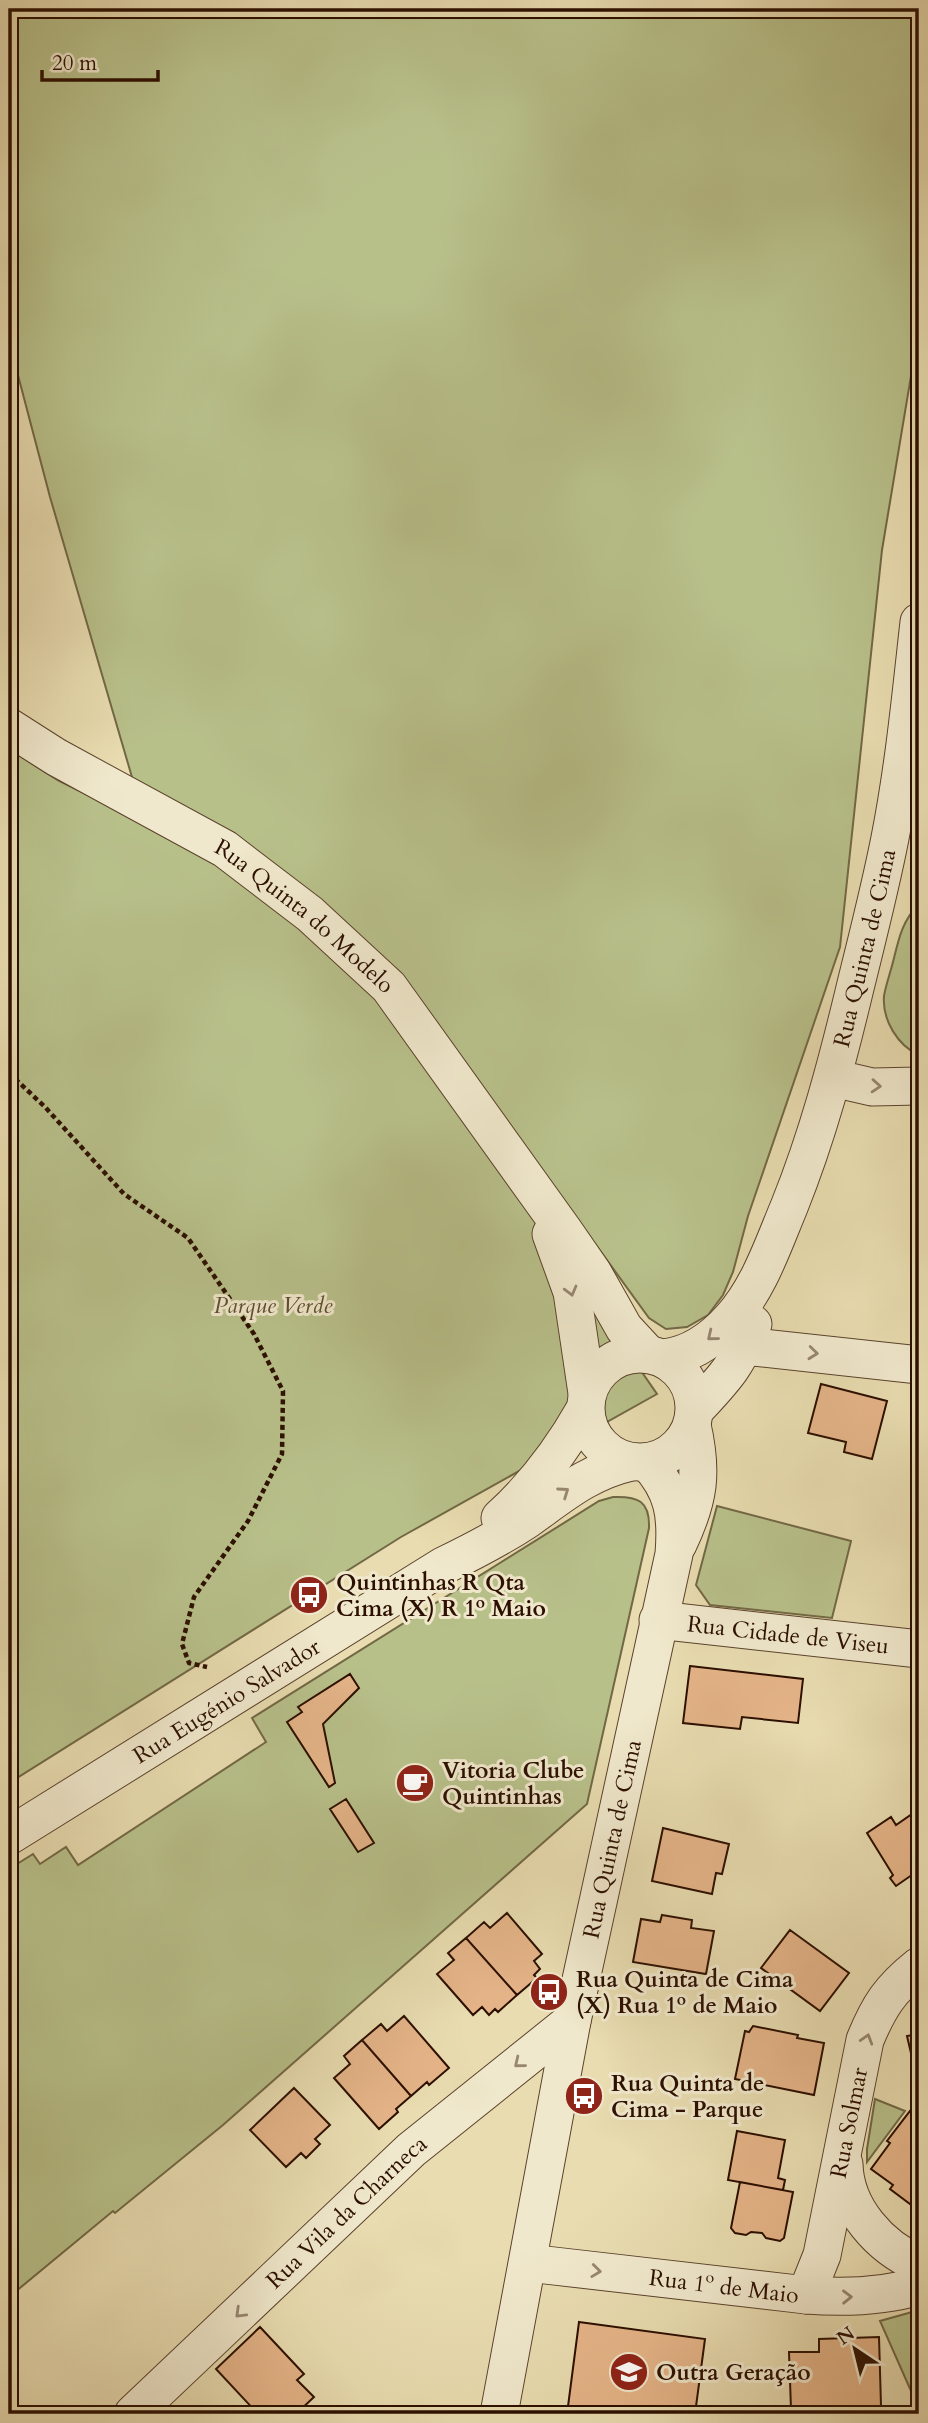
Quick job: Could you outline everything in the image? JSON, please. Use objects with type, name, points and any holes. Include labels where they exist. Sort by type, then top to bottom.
[{"type":"street","name":"Rua Quinta de Cima","points":[[656,1356],[679,1356],[696,1348],[730,1321],[751,1292],[767,1262],[809,1157],[905,842],[906,732],[919,622]]},
{"type":"street","name":"Rua Quinta do Modelo","points":[[9,727],[56,757],[225,849],[310,914],[389,987],[593,1273],[624,1328],[656,1356]]},
{"type":"street","points":[[833,1078],[872,1087],[919,1086]]},
{"type":"street","name":"Rua Quinta do Modelo","points":[[528,1182],[572,1292],[586,1401]]},
{"type":"street","name":"Rua Quinta de Cima","points":[[674,1554],[687,1526],[697,1493],[698,1451],[693,1418],[733,1368],[746,1346],[763,1291],[767,1262]]},
{"type":"street","points":[[746,1346],[919,1365]]},
{"type":"street","points":[[632,1354],[656,1356],[677,1367],[693,1394],[693,1418],[685,1439],[661,1458],[639,1462],[616,1458],[593,1438],[587,1424],[586,1401],[594,1378],[604,1366],[617,1358],[632,1354]]},
{"type":"street","name":"Rua Eugénio Salvador","points":[[443,1566],[510,1508],[559,1450],[586,1401]]},
{"type":"street","name":"Rua Quinta de Cima","points":[[499,2414],[572,2021],[674,1554],[676,1531],[668,1492],[660,1476],[639,1462]]},
{"type":"street","name":"Rua Eugénio Salvador","points":[[9,1836],[443,1566],[498,1538],[588,1476],[603,1469],[639,1462]]},
{"type":"street","name":"Rua Cidade de Viseu","points":[[658,1620],[919,1649]]},
{"type":"street","name":"Rua Solmar","points":[[806,2295],[822,2255],[865,2040],[878,2010],[900,1981],[919,1966]]},
{"type":"street","name":"Rua Vila da Charneca","points":[[133,2414],[411,2150],[572,2021]]},
{"type":"street","points":[[844,2155],[844,2176],[860,2215],[873,2232],[889,2246],[919,2264]]},
{"type":"street","name":"Rua 1º de Maio","points":[[528,2263],[806,2295],[874,2296],[919,2286]]},
{"type":"path","points":[[9,1073],[45,1107],[124,1194],[188,1238],[254,1334],[283,1391],[282,1454],[248,1521],[194,1597],[182,1644],[189,1663],[209,1667],[232,1697]]},
{"type":"green space","points":[[9,9],[919,9],[919,328],[882,550],[840,947],[748,1216],[733,1272],[723,1295],[708,1315],[687,1327],[666,1329],[649,1318],[396,970],[134,784],[50,497],[9,341]]},
{"type":"green space","name":"Parque Verde","points":[[9,749],[59,781],[215,857],[385,1001],[657,1394],[401,1537],[9,1783]]},
{"type":"green space","points":[[919,904],[919,1055],[904,1045],[893,1031],[886,1014],[884,996],[902,929]]},
{"type":"green space","points":[[613,1497],[641,1502],[647,1512],[649,1528],[587,1804],[223,2125],[9,2297],[9,1869],[33,1854],[40,1864],[66,1847],[78,1865],[266,1742],[252,1718],[599,1501]]},
{"type":"green space","points":[[717,1506],[851,1541],[832,1618],[710,1605],[696,1585]]},
{"type":"green space","points":[[875,2099],[905,2111],[867,2162],[867,2149]]},
{"type":"green space","points":[[919,2310],[919,2409],[880,2321]]},
{"type":"building","points":[[821,1384],[887,1401],[872,1459],[844,1452],[846,1442],[808,1433]]},
{"type":"building","points":[[690,1666],[803,1679],[798,1723],[742,1717],[740,1729],[683,1723]]},
{"type":"building","points":[[350,1674],[359,1688],[323,1724],[335,1783],[329,1787],[287,1722],[302,1712],[298,1707]]},
{"type":"building","points":[[346,1799],[374,1843],[358,1852],[330,1809]]},
{"type":"building","points":[[912,1814],[919,1826],[919,1870],[896,1886],[890,1878],[893,1875],[867,1833],[891,1817],[896,1825]]},
{"type":"building","points":[[663,1828],[729,1844],[722,1874],[716,1873],[712,1894],[652,1881]]},
{"type":"building","points":[[507,1913],[542,1954],[534,1961],[540,1969],[534,1975],[537,1978],[517,1995],[466,1938],[484,1922],[490,1928]]},
{"type":"building","points":[[662,1915],[692,1920],[691,1928],[714,1931],[706,1974],[633,1962],[641,1919],[660,1922]]},
{"type":"building","points":[[790,1930],[849,1973],[820,2011],[761,1968]]},
{"type":"building","points":[[466,1938],[517,1995],[498,2012],[495,2009],[489,2015],[482,2007],[473,2015],[437,1974],[454,1960],[448,1953]]},
{"type":"building","points":[[404,2016],[449,2068],[411,2096],[362,2040],[381,2024],[387,2031]]},
{"type":"building","points":[[753,2026],[824,2043],[814,2095],[735,2079],[745,2031],[749,2032]]},
{"type":"building","points":[[919,2034],[919,2068],[914,2066],[907,2036]]},
{"type":"building","points":[[362,2040],[411,2096],[379,2129],[334,2078],[350,2064],[344,2056]]},
{"type":"building","points":[[294,2088],[330,2125],[315,2139],[320,2144],[306,2158],[301,2153],[286,2167],[250,2130]]},
{"type":"building","points":[[910,2111],[919,2118],[919,2199],[914,2207],[890,2189],[893,2185],[871,2169],[890,2143],[887,2141]]},
{"type":"building","points":[[737,2131],[785,2140],[778,2178],[785,2180],[783,2190],[728,2180]]},
{"type":"building","points":[[740,2182],[793,2192],[784,2238],[780,2241],[766,2238],[762,2233],[735,2233],[731,2228]]},
{"type":"building","points":[[579,2322],[705,2339],[695,2414],[664,2414],[626,2409],[625,2414],[567,2414]]},
{"type":"building","points":[[260,2327],[304,2374],[297,2380],[314,2397],[296,2414],[258,2414],[216,2369]]},
{"type":"building","points":[[879,2337],[881,2406],[791,2409],[789,2352],[819,2352],[819,2339]]},
{"type":"place","name":"Quintinhas R Qta Cima (X) R 1º Maio","points":[[309,1595]]},
{"type":"place","name":"Vitoria Clube Quintinhas","points":[[415,1783]]},
{"type":"place","name":"Rua Quinta de Cima (X) Rua 1º de Maio","points":[[549,1992]]},
{"type":"place","name":"Rua Quinta de Cima - Parque","points":[[584,2096]]},
{"type":"place","name":"Outra Geração","points":[[629,2372]]}]
